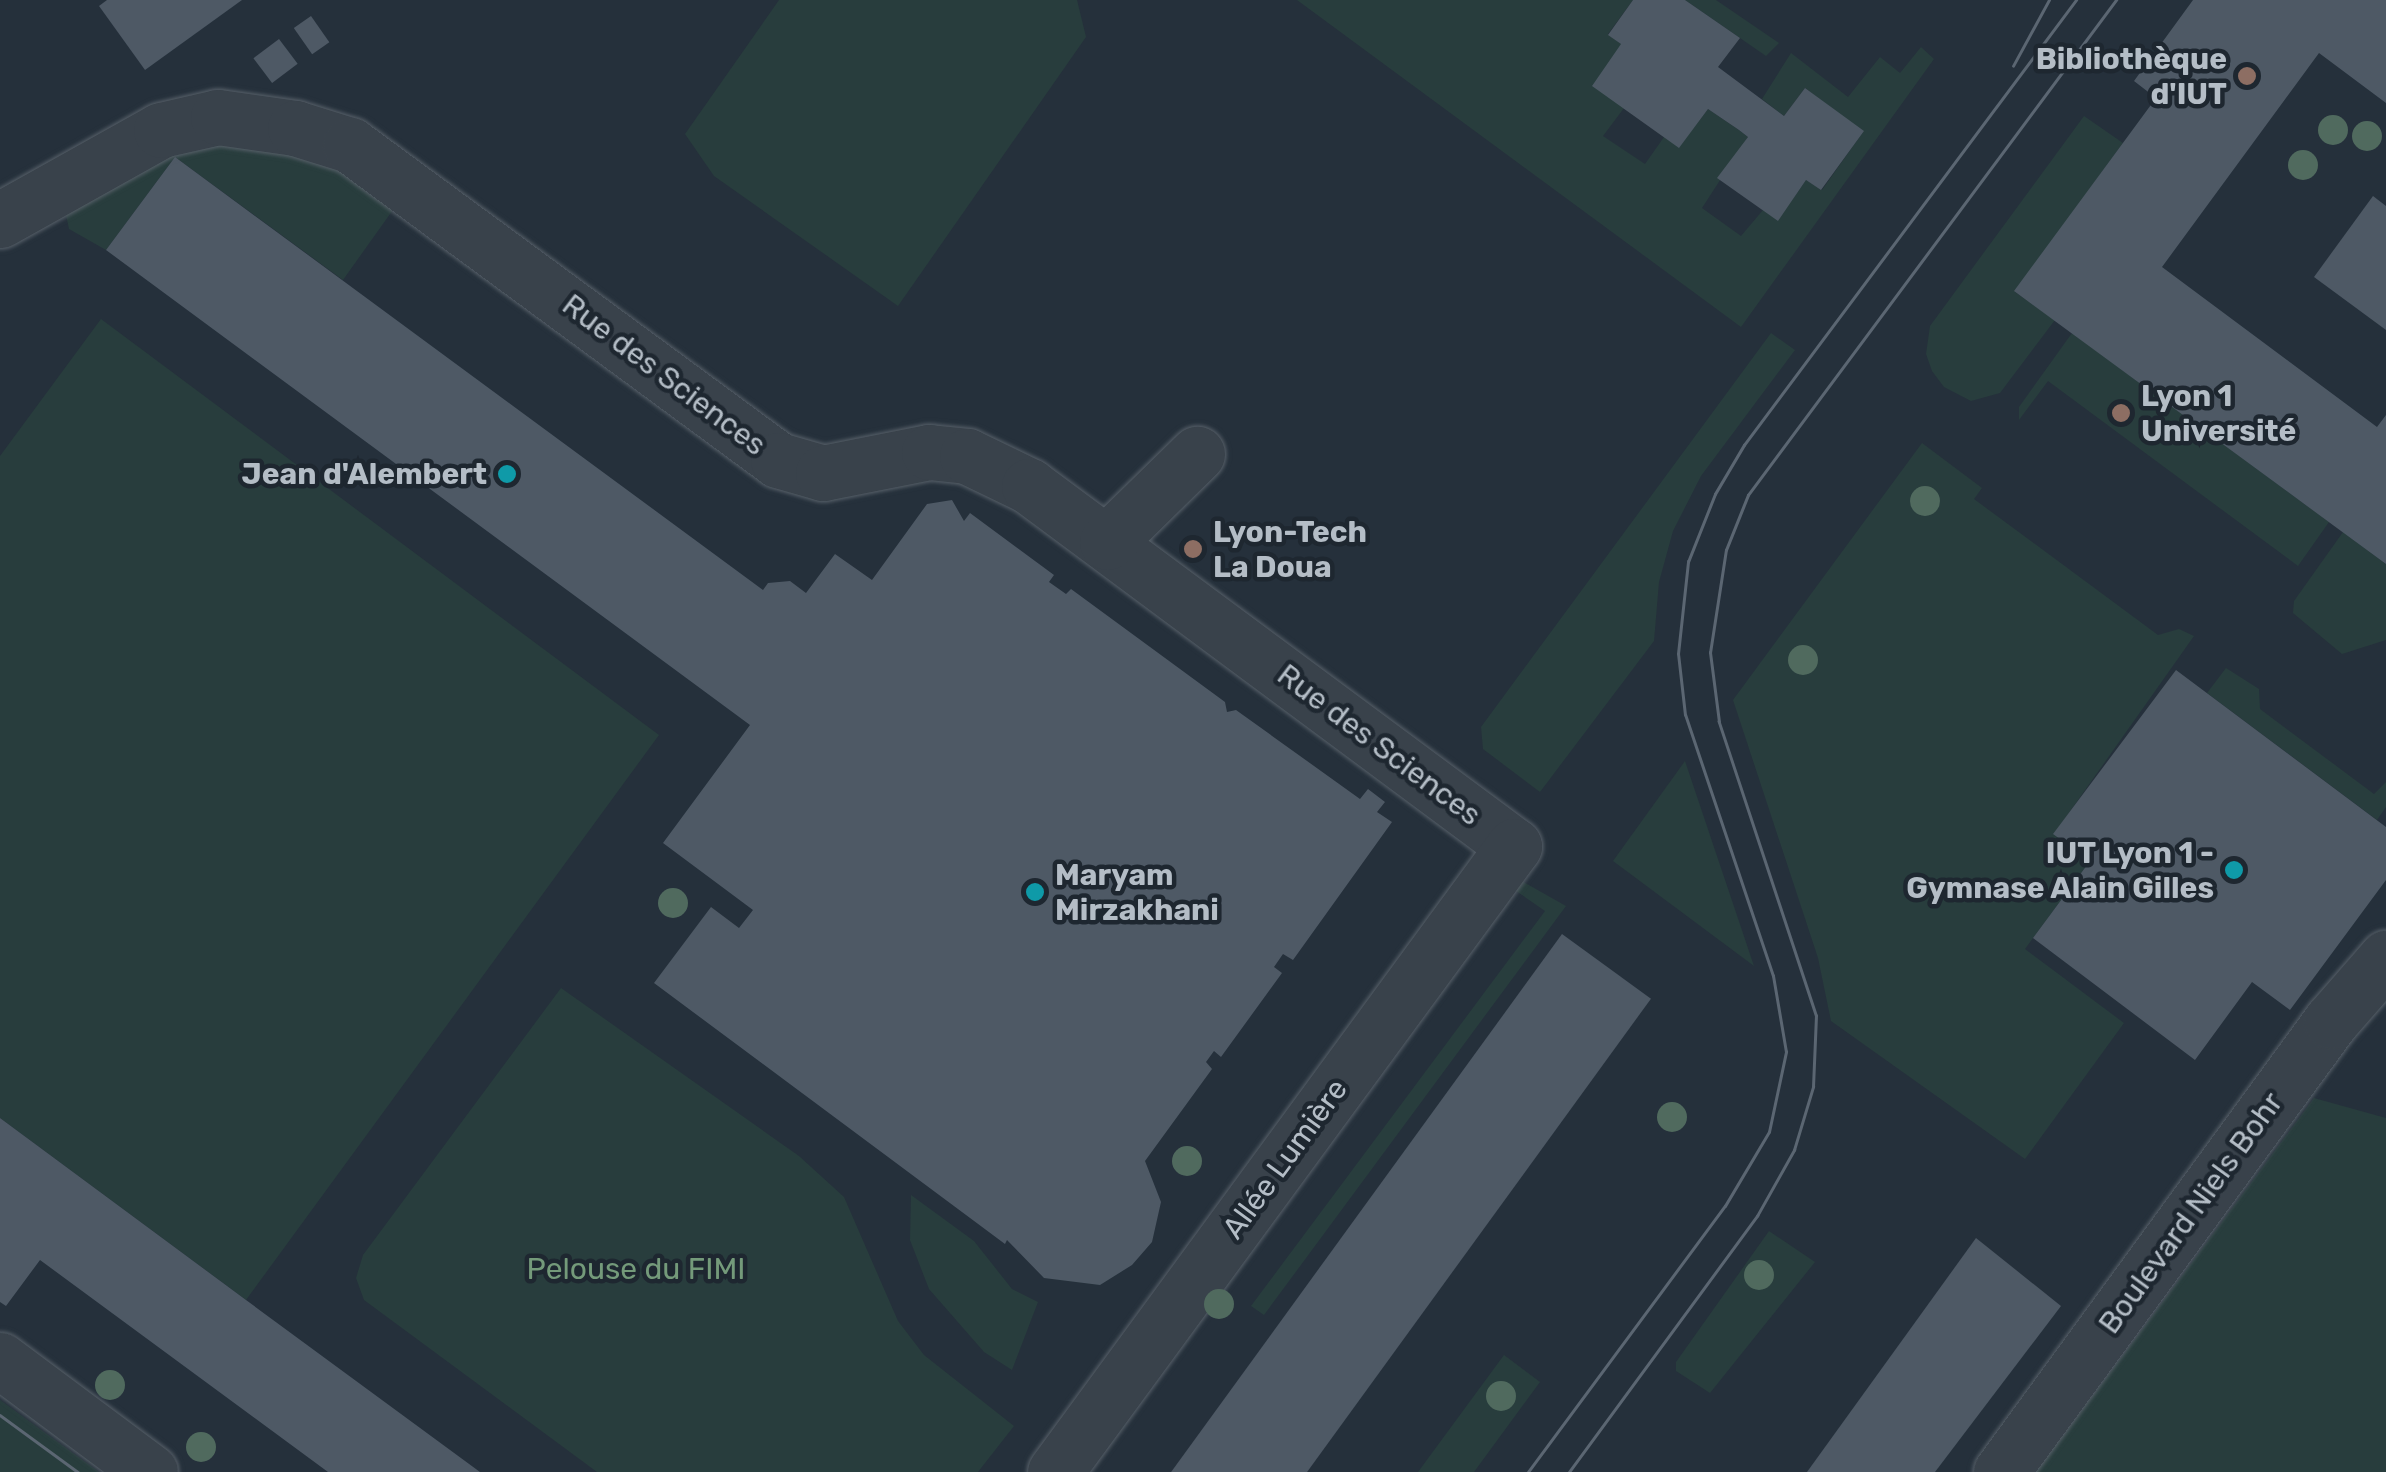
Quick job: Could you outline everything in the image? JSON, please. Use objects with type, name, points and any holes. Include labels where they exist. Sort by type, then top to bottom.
[{"type":"street","name":"Rue des Sciences","points":[[0,220],[160,130],[218,117],[295,128],[350,145],[778,460],[823,473],[929,452],[968,456],[1029,486],[1514,846]]},
{"type":"street","points":[[1108,542],[1197,454]]},
{"type":"street","name":"Allée Lumière","points":[[1054,1472],[1514,846]]},
{"type":"street","name":"Boulevard Niels Bohr","points":[[2001,1472],[2331,1021],[2386,958]]},
{"type":"street","points":[[0,1360],[150,1472]]},
{"type":"green space","points":[[779,0],[1077,0],[1086,37],[898,306],[714,176],[685,134]]},
{"type":"green space","points":[[1297,0],[1633,0],[1608,34],[1621,44],[1624,108],[1603,136],[1645,164],[1664,137],[1679,147],[1708,109],[1739,130],[1748,137],[1702,208],[1741,236],[1763,210],[1778,220],[1806,180],[1822,190],[1863,132],[1805,88],[1784,116],[1762,99],[1791,53],[1848,97],[1880,57],[1900,73],[1921,47],[1934,59],[1741,327]]},
{"type":"green space","points":[[1685,0],[1716,0],[1779,43],[1766,56]]},
{"type":"green space","points":[[2084,116],[2123,143],[2015,292],[2055,320],[2000,393],[1971,401],[1944,387],[1932,371],[1926,354],[1930,326]]},
{"type":"green space","points":[[249,142],[312,151],[395,207],[343,280],[175,157],[106,250],[69,229],[66,215],[82,201],[190,145]]},
{"type":"green space","points":[[101,319],[659,735],[246,1300],[0,1118],[0,456]]},
{"type":"green space","points":[[1771,333],[1795,350],[1701,476],[1673,531],[1659,582],[1654,641],[1540,792],[1483,749],[1481,727]]},
{"type":"green space","points":[[2072,333],[2329,522],[2298,566],[2048,381],[2019,420],[2019,407]]},
{"type":"green space","points":[[1922,443],[1982,488],[1974,499],[2158,635],[2179,629],[2194,636],[2054,834],[2090,861],[2025,949],[2124,1023],[2025,1159],[1831,1021],[1818,958],[1733,700]]},
{"type":"green space","points":[[2343,532],[2386,564],[2386,640],[2342,654],[2293,613],[2294,601]]},
{"type":"green space","points":[[2226,668],[2259,689],[2260,709],[2374,794],[2386,782],[2386,807],[2377,820],[2207,693]]},
{"type":"green space","points":[[1685,761],[1754,966],[1613,861]]},
{"type":"green space","points":[[1522,881],[1566,906],[1264,1315],[1251,1306],[1545,911],[1509,886]]},
{"type":"green space","name":"Pelouse du FIMI","points":[[561,988],[799,1156],[844,1197],[898,1321],[924,1355],[1014,1426],[978,1472],[597,1472],[364,1300],[356,1278],[363,1255]]},
{"type":"green space","points":[[2314,1098],[2386,1118],[2386,1472],[2036,1472]]},
{"type":"green space","points":[[911,1195],[974,1241],[1012,1289],[1038,1302],[1012,1370],[984,1352],[929,1289],[910,1240]]},
{"type":"green space","points":[[1769,1231],[1815,1262],[1710,1393],[1676,1371],[1676,1362]]},
{"type":"green space","points":[[1504,1355],[1540,1382],[1474,1472],[1418,1472]]},
{"type":"green space","points":[[0,1400],[99,1472],[0,1472]]},
{"type":"building","points":[[107,0],[242,0],[145,70],[99,6]]},
{"type":"building","points":[[1633,0],[1685,0],[1740,38],[1718,67],[1784,116],[1805,88],[1864,131],[1821,190],[1806,180],[1778,221],[1717,178],[1748,137],[1739,130],[1708,109],[1679,148],[1592,86],[1621,44],[1608,35]]},
{"type":"building","points":[[2193,0],[2386,0],[2386,103],[2319,53],[2162,267],[2377,427],[2386,415],[2386,564],[2014,291],[2156,98],[2134,81]]},
{"type":"building","points":[[311,16],[329,42],[312,54],[294,28]]},
{"type":"building","points":[[279,39],[298,64],[272,83],[253,58]]},
{"type":"building","name":"Maryam Mirzakhani","points":[[175,157],[763,590],[768,583],[790,581],[806,593],[835,554],[872,580],[927,504],[952,500],[964,521],[970,513],[1054,575],[1049,582],[1066,594],[1071,589],[1225,702],[1227,712],[1236,710],[1360,799],[1368,789],[1385,802],[1377,812],[1392,822],[1293,960],[1283,954],[1274,967],[1282,973],[1221,1057],[1214,1051],[1206,1062],[1212,1069],[1145,1161],[1161,1202],[1152,1242],[1132,1265],[1100,1285],[1044,1278],[1007,1240],[1005,1244],[654,983],[711,907],[739,928],[753,910],[663,843],[750,725],[106,250]]},
{"type":"building","points":[[2373,196],[2386,206],[2386,330],[2314,277]]},
{"type":"building","name":"IUT Lyon 1 - Gymnase Alain Gilles","points":[[2176,670],[2386,827],[2386,880],[2290,1010],[2252,982],[2195,1060],[2033,938],[2090,861],[2053,834]]},
{"type":"building","points":[[1562,934],[1651,999],[1307,1472],[1171,1472]]},
{"type":"building","points":[[0,1118],[480,1472],[328,1472],[40,1260],[6,1306],[0,1302]]},
{"type":"building","points":[[1976,1238],[2061,1306],[1935,1472],[1807,1472]]},
{"type":"tram line","points":[[2013,66],[2049,0]]},
{"type":"tram line","points":[[1528,1472],[1725,1206],[1769,1132],[1786,1052],[1773,976],[1685,715],[1678,654],[1688,562],[1715,494],[1744,445],[2076,0]]},
{"type":"tram line","points":[[1569,1472],[1757,1216],[1794,1150],[1813,1087],[1816,1016],[1719,722],[1710,653],[1726,550],[1748,495],[2116,0]]},
{"type":"tram line","points":[[0,1415],[78,1472]]},
{"type":"place","name":"Bibliothèque d'IUT","points":[[2247,76]]},
{"type":"place","name":"Lyon 1 Université","points":[[2121,413]]},
{"type":"place","name":"Jean d'Alembert","points":[[507,474]]},
{"type":"place","name":"Lyon-Tech La Doua","points":[[1193,549]]},
{"type":"place","name":"IUT Lyon 1 - Gymnase Alain Gilles","points":[[2234,870]]},
{"type":"place","name":"Maryam Mirzakhani","points":[[1035,892]]}]
